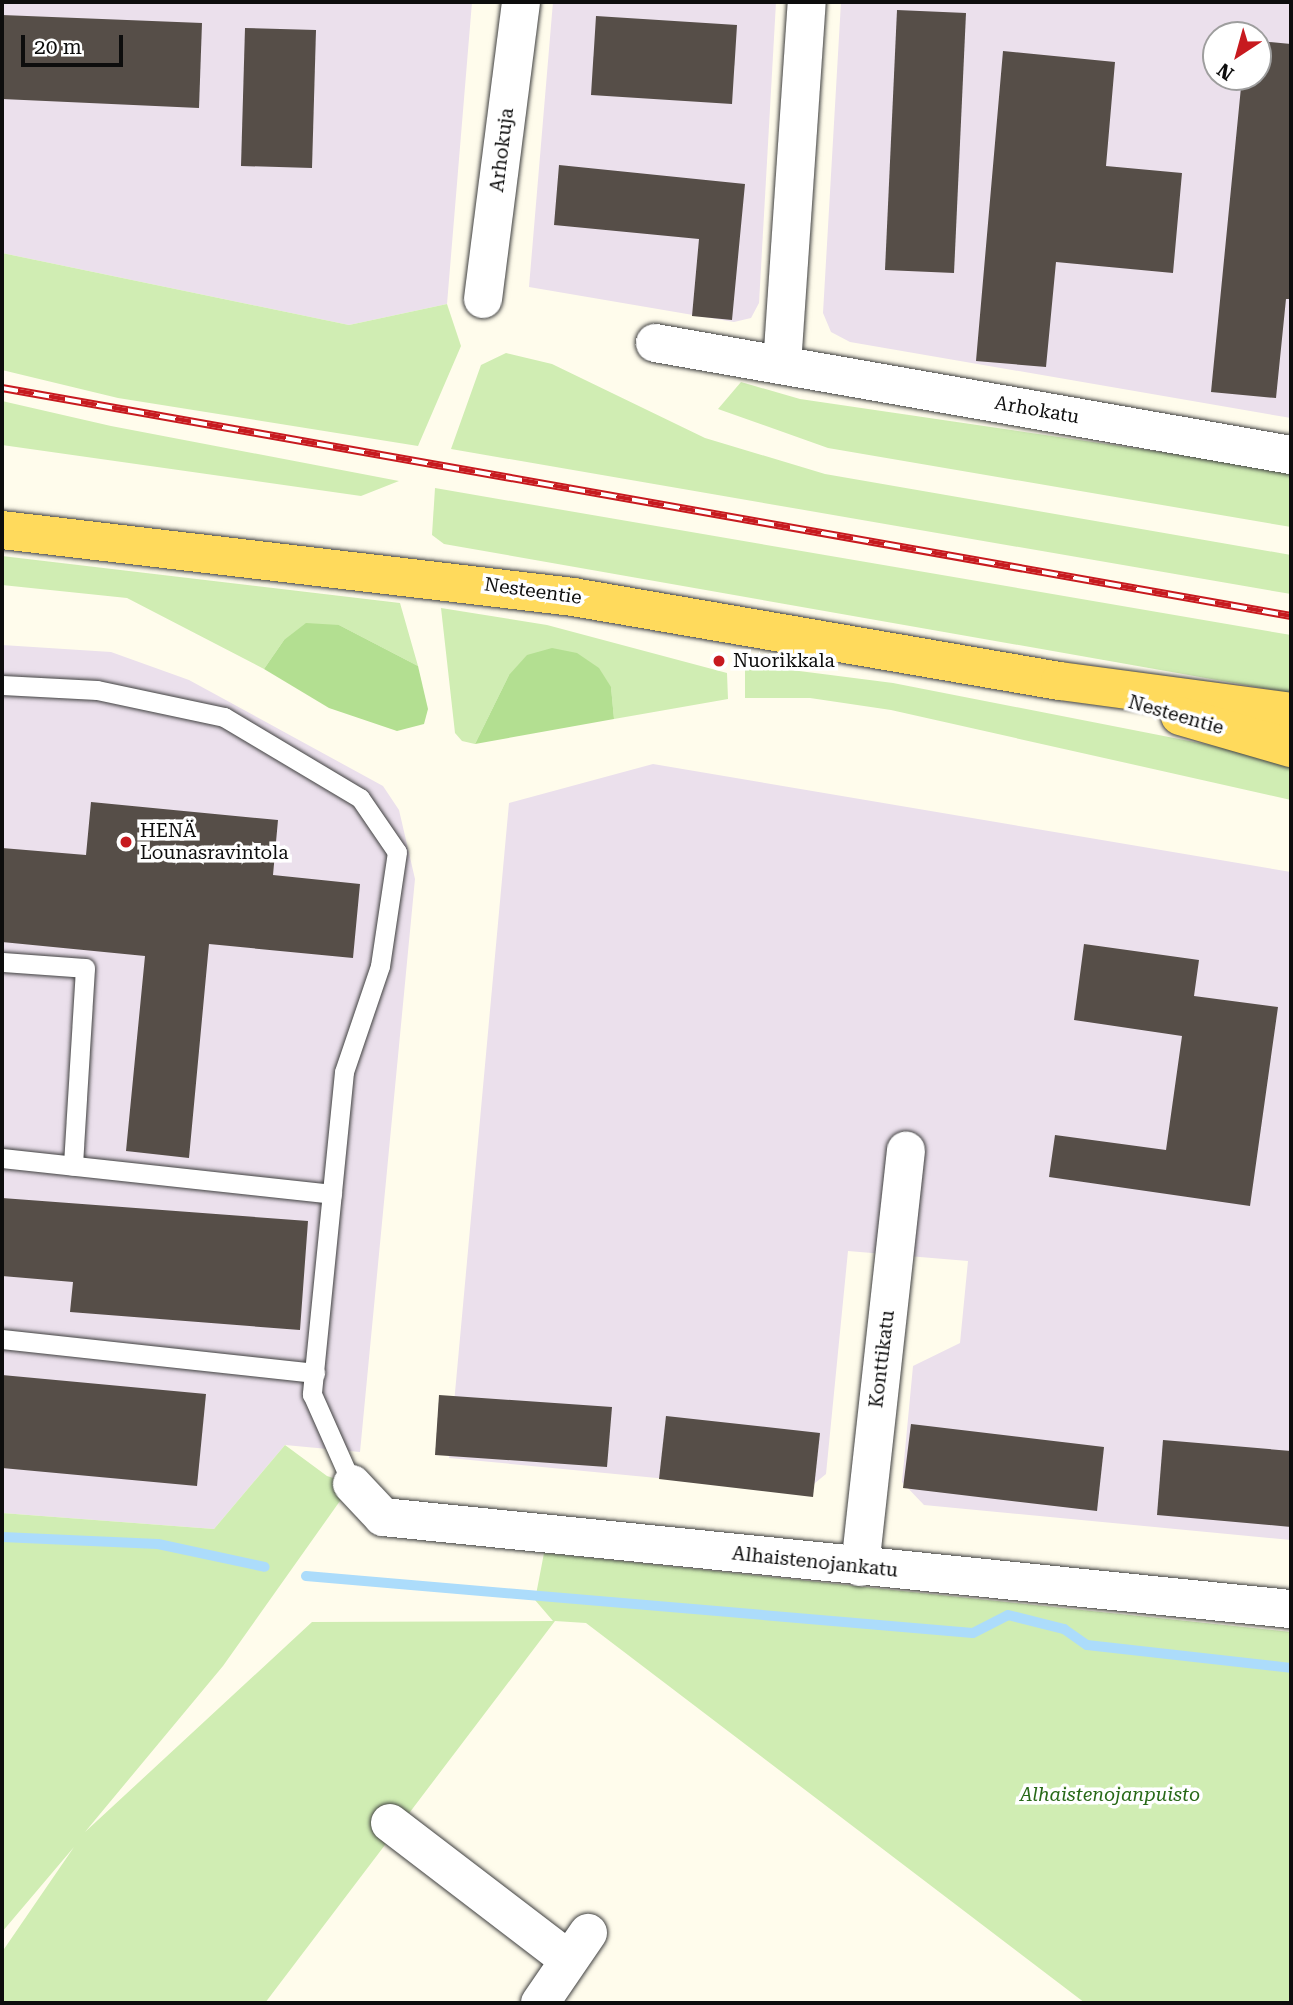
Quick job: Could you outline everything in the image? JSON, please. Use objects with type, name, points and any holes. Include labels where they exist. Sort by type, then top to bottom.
[{"type":"main road","name":"Nesteentie","points":[[2,530],[559,595],[1060,681],[1291,712]]},
{"type":"main road","name":"Nesteentie","points":[[1060,681],[1291,748]]},
{"type":"street","name":"Arhokuja","points":[[483,299],[521,2]]},
{"type":"street","points":[[782,365],[807,2]]},
{"type":"street","name":"Arhokatu","points":[[655,343],[1291,455]]},
{"type":"street","name":"Konttikatu","points":[[860,1567],[906,1151]]},
{"type":"street","name":"Alhaistenojankatu","points":[[352,1484],[383,1517],[1291,1609]]},
{"type":"street","points":[[390,1823],[578,1946],[540,2003]]},
{"type":"lane","points":[[2,685],[97,690],[224,717],[360,798],[397,852],[380,966],[344,1072],[312,1394],[352,1484]]},
{"type":"lane","points":[[2,962],[85,968],[72,1166]]},
{"type":"lane","points":[[2,1158],[332,1194]]},
{"type":"lane","points":[[2,1339],[314,1373]]},
{"type":"shaded area","points":[[2,2],[472,2],[447,304],[349,325],[2,253]]},
{"type":"shaded area","points":[[553,2],[776,2],[759,303],[751,318],[734,322],[529,287]]},
{"type":"shaded area","points":[[841,2],[1291,2],[1291,418],[850,342],[831,332],[823,313]]},
{"type":"shaded area","points":[[2,645],[111,652],[189,680],[383,786],[399,810],[415,879],[360,1452],[285,1445],[214,1529],[2,1513]]},
{"type":"shaded area","points":[[653,764],[1291,872],[1291,1540],[924,1505],[902,1482],[913,1366],[960,1343],[968,1261],[848,1251],[826,1474],[804,1492],[449,1458],[509,803]]},
{"type":"green space","points":[[2,253],[349,325],[447,304],[461,346],[418,446],[118,398],[2,370]]},
{"type":"green space","points":[[506,353],[552,364],[705,438],[825,474],[1291,555],[1291,594],[451,449],[481,365]]},
{"type":"green space","points":[[741,382],[800,399],[1291,471],[1291,527],[828,448],[718,409]]},
{"type":"green space","points":[[2,401],[111,426],[399,481],[361,496],[2,445]]},
{"type":"green space","points":[[435,488],[1291,635],[1291,693],[444,544],[432,535]]},
{"type":"green space","points":[[2,556],[400,603],[418,666],[339,625],[284,640],[264,669],[127,598],[2,585]]},
{"type":"green space","points":[[441,608],[547,625],[727,673],[728,699],[614,719],[611,687],[509,675],[475,744],[462,741],[455,733]]},
{"type":"green space","points":[[306,623],[339,625],[418,666],[428,709],[424,724],[397,731],[329,708],[264,669],[284,640]]},
{"type":"green space","points":[[552,648],[577,653],[599,668],[611,687],[614,719],[475,744],[509,675],[527,655]]},
{"type":"green space","points":[[745,664],[893,683],[1291,761],[1291,800],[891,710],[810,698],[745,698]]},
{"type":"green space","name":"Alhaistenojanpuisto","points":[[285,1445],[327,1476],[352,1484],[223,1666],[85,1832],[312,1622],[553,1621],[535,1600],[544,1553],[1291,1632],[1291,2003],[1085,2003],[586,1623],[555,1621],[265,2003],[2,2003],[2,1952],[74,1847],[2,1932],[2,1513],[214,1529]]},
{"type":"building","points":[[897,10],[966,13],[954,273],[885,270]]},
{"type":"building","points":[[2,15],[202,23],[199,108],[2,99]]},
{"type":"building","points":[[596,16],[737,25],[732,104],[591,95]]},
{"type":"building","points":[[245,28],[316,30],[312,168],[241,166]]},
{"type":"building","points":[[1272,42],[1291,44],[1291,299],[1286,299],[1276,398],[1211,392],[1241,91],[1272,91]]},
{"type":"building","points":[[1003,51],[1115,62],[1106,166],[1182,173],[1173,273],[1056,262],[1046,367],[976,361]]},
{"type":"building","points":[[559,165],[745,184],[732,320],[692,316],[699,239],[554,225]]},
{"type":"building","points":[[91,802],[278,820],[273,875],[360,884],[353,958],[209,944],[189,1158],[126,1151],[145,956],[2,942],[2,848],[86,855]]},
{"type":"building","points":[[1084,944],[1199,960],[1194,996],[1278,1007],[1250,1206],[1049,1177],[1055,1135],[1166,1150],[1182,1036],[1074,1020]]},
{"type":"building","points":[[2,1198],[308,1221],[300,1330],[70,1312],[73,1282],[2,1276]]},
{"type":"building","points":[[2,1375],[206,1394],[197,1486],[2,1468]]},
{"type":"building","points":[[439,1395],[612,1407],[607,1467],[435,1455]]},
{"type":"building","points":[[666,1416],[820,1433],[813,1497],[659,1479]]},
{"type":"building","points":[[911,1424],[1104,1447],[1097,1511],[903,1488]]},
{"type":"building","points":[[1163,1440],[1291,1451],[1291,1527],[1157,1515]]},
{"type":"waterway","points":[[2,1537],[158,1544],[265,1567]]},
{"type":"waterway","points":[[306,1576],[973,1633],[1008,1615],[1064,1629],[1087,1645],[1291,1668]]},
{"type":"railway","points":[[2,388],[1291,616]]},
{"type":"place","name":"Nuorikkala","points":[[719,661]]},
{"type":"place","name":"HENÄ Lounasravintola","points":[[126,842]]}]
